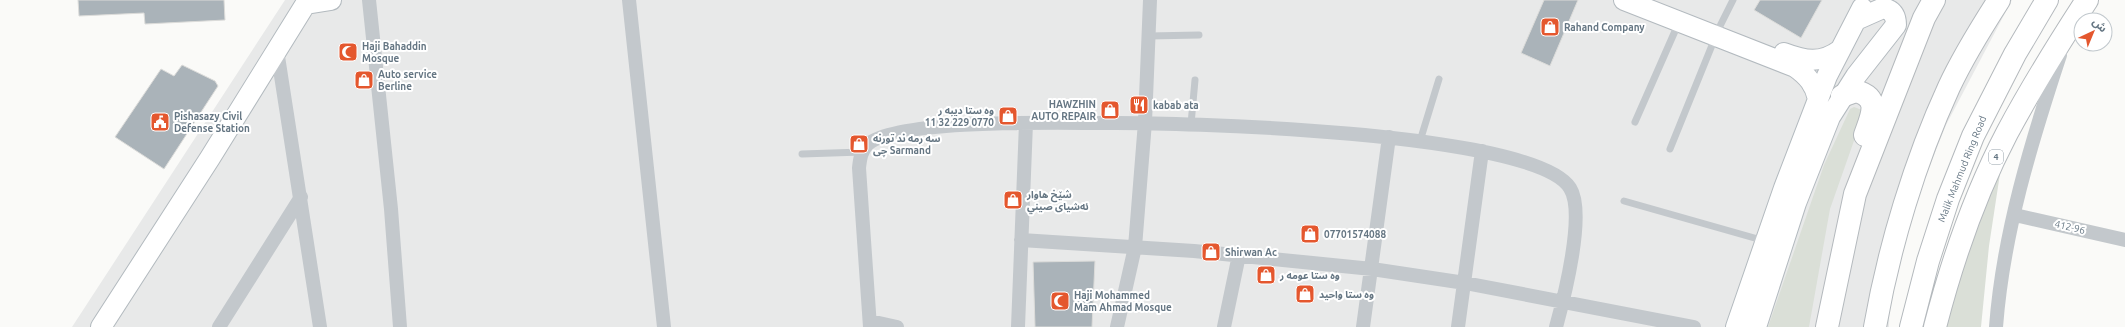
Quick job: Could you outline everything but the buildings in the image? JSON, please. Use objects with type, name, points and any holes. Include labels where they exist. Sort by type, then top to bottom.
[{"type":"highway","points":[[1875,327],[1893,246],[1925,146],[1950,86],[1999,0]]},
{"type":"highway","name":"Malik Mahmud Ring Road","points":[[1911,327],[1928,261],[1948,199],[1972,136],[2015,54],[2047,0]]},
{"type":"highway","name":"4","points":[[1935,327],[1947,281],[1986,177],[2007,134],[2086,0]]},
{"type":"highway","points":[[1827,327],[1855,194],[1928,6]]},
{"type":"highway","points":[[1842,96],[1851,92],[1861,93],[1870,99],[1873,110],[1854,164],[1855,194]]},
{"type":"street","points":[[101,327],[307,2],[331,0]]},
{"type":"street","points":[[370,0],[391,209],[400,327]]},
{"type":"street","points":[[629,0],[664,327]]},
{"type":"street","points":[[1117,327],[1135,247],[1145,122],[1150,0]]},
{"type":"street","points":[[1624,0],[1679,22],[1718,32],[1805,60],[1819,60],[1840,50]]},
{"type":"street","points":[[1650,0],[1795,67],[1810,81],[1818,99]]},
{"type":"street","points":[[1736,327],[1765,241],[1818,99],[1840,50],[1866,0]]},
{"type":"street","points":[[1756,327],[1808,168],[1830,117],[1842,96],[1867,60],[1896,24],[1895,16],[1892,12],[1883,8],[1856,20]]},
{"type":"street","points":[[1996,327],[2023,175],[2068,30]]},
{"type":"street","points":[[277,50],[320,327]]},
{"type":"street","points":[[897,327],[870,324],[859,168],[862,152],[867,145],[879,138],[903,132],[966,125],[1145,122],[1389,137],[1482,151],[1547,170],[1559,175],[1572,191],[1576,214],[1563,302],[1556,327]]},
{"type":"street","points":[[1018,327],[1026,123]]},
{"type":"street","points":[[1363,327],[1389,137]]},
{"type":"street","points":[[1458,327],[1466,283],[1482,151]]},
{"type":"street","points":[[219,327],[301,197]]},
{"type":"street","name":"412-96","points":[[2015,215],[2125,240]]},
{"type":"street","points":[[1021,240],[1239,255],[1372,269],[1466,283],[1694,327]]},
{"type":"street","points":[[1224,327],[1239,255]]},
{"type":"lane","points":[[1670,149],[1718,32],[1733,0]]},
{"type":"lane","points":[[1635,122],[1679,22]]},
{"type":"lane","points":[[1149,36],[1199,35]]},
{"type":"lane","points":[[1420,141],[1439,78]]},
{"type":"lane","points":[[1191,124],[1195,80]]},
{"type":"lane","points":[[802,154],[862,152]]},
{"type":"lane","points":[[1624,201],[1765,241]]},
{"type":"shaded area","points":[[285,0],[2012,0],[1946,125],[1910,215],[1890,285],[1889,327],[72,327]]},
{"type":"shaded area","points":[[1854,107],[1862,110],[1862,118],[1830,209],[1809,327],[1768,327],[1824,165],[1850,109]]},
{"type":"shaded area","points":[[2001,167],[1989,246],[1981,327],[1945,327],[1976,220]]},
{"type":"place","name":"Rahand Company","points":[[1550,27]]},
{"type":"place","name":"Haji Bahaddin Mosque","points":[[348,52]]},
{"type":"place","name":"Auto service Berline","points":[[364,80]]},
{"type":"place","name":"kabab ata","points":[[1139,105]]},
{"type":"place","name":"HAWZHIN AUTO REPAIR","points":[[1110,110]]},
{"type":"place","name":"وه ستا دیبه ر 11 32 229 0770","points":[[1008,116]]},
{"type":"place","name":"Pishasazy Civil Defense Station","points":[[160,122]]},
{"type":"place","name":"سه رمه ند تورنه چی Sarmand","points":[[859,144]]},
{"type":"place","name":"شێخ هاوار ئەشیای صيني","points":[[1013,200]]},
{"type":"place","name":"07701574088","points":[[1310,234]]},
{"type":"place","name":"Shirwan Ac","points":[[1211,252]]},
{"type":"place","name":"وه ستا عومه ر","points":[[1266,275]]},
{"type":"place","name":"وه ستا واحید","points":[[1305,294]]},
{"type":"place","name":"Haji Mohammed Mam Ahmad Mosque","points":[[1060,301]]}]
